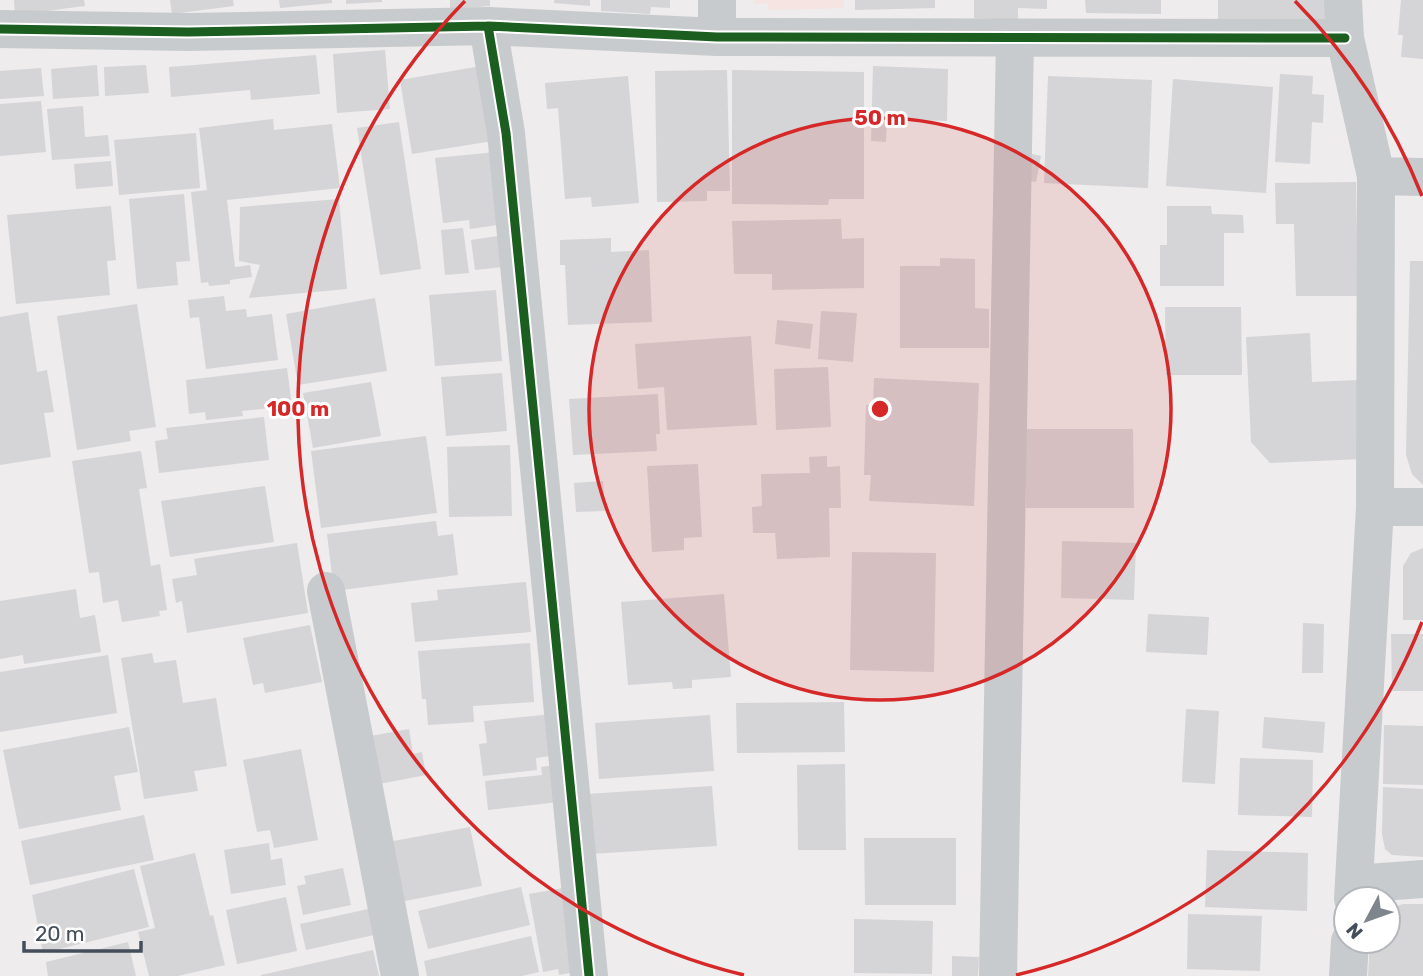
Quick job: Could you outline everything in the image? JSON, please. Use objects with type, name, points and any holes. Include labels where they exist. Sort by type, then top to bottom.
[{"type":"street","points":[[717,37],[718,0]]},
{"type":"street","points":[[1343,0],[1345,38],[1376,176],[1375,507],[1353,885]]},
{"type":"street","points":[[488,26],[506,133],[589,976]]},
{"type":"street","points":[[0,29],[188,32],[488,26],[717,37],[1345,38]]},
{"type":"street","points":[[998,976],[1015,38]]},
{"type":"street","points":[[1376,176],[1423,177]]},
{"type":"street","points":[[1375,507],[1423,507]]},
{"type":"street","points":[[326,592],[400,976]]},
{"type":"street","points":[[1391,885],[1423,879]]},
{"type":"street","points":[[1348,976],[1349,955]]},
{"type":"shaded area","points":[[753,0],[844,0],[844,8],[768,10],[768,3],[753,4]]},
{"type":"building","points":[[14,0],[84,0],[85,6],[15,15]]},
{"type":"building","points":[[170,0],[233,0],[234,6],[172,14]]},
{"type":"building","points":[[279,0],[332,0],[332,3],[280,8]]},
{"type":"building","points":[[346,0],[382,0],[382,2],[346,4]]},
{"type":"building","points":[[450,0],[490,0],[490,6],[450,9]]},
{"type":"building","points":[[554,0],[590,0],[590,6],[554,3]]},
{"type":"building","points":[[601,0],[670,0],[670,8],[651,7],[650,14],[601,11]]},
{"type":"building","points":[[855,0],[935,0],[935,8],[855,10]]},
{"type":"building","points":[[974,0],[1047,0],[1047,9],[1018,8],[1018,20],[974,18]]},
{"type":"building","points":[[1085,0],[1161,0],[1161,14],[1086,13]]},
{"type":"building","points":[[1218,0],[1329,0],[1329,21],[1218,20]]},
{"type":"building","points":[[1401,0],[1423,0],[1423,59],[1401,57],[1403,35],[1398,35]]},
{"type":"building","points":[[385,50],[390,109],[337,113],[333,54]]},
{"type":"building","points":[[316,55],[320,94],[251,100],[250,90],[171,97],[169,67]]},
{"type":"building","points":[[97,65],[99,96],[53,99],[51,69]]},
{"type":"building","points":[[146,65],[149,93],[105,96],[104,67]]},
{"type":"building","points":[[487,65],[499,140],[412,154],[400,80]]},
{"type":"building","points":[[873,66],[948,69],[947,121],[887,119],[886,142],[871,141]]},
{"type":"building","points":[[41,68],[44,96],[0,99],[0,71]]},
{"type":"building","points":[[727,70],[730,191],[707,191],[707,201],[657,202],[655,71]]},
{"type":"building","points":[[732,70],[864,72],[864,199],[829,199],[828,205],[732,204]]},
{"type":"building","points":[[1280,74],[1313,76],[1312,94],[1324,95],[1323,123],[1312,122],[1310,164],[1275,162]]},
{"type":"building","points":[[628,76],[639,203],[592,207],[591,197],[565,199],[558,108],[547,109],[545,83]]},
{"type":"building","points":[[1048,76],[1152,80],[1148,188],[1044,183]]},
{"type":"building","points":[[1173,79],[1273,87],[1266,193],[1166,186]]},
{"type":"building","points":[[41,101],[46,152],[0,156],[0,104]]},
{"type":"building","points":[[83,106],[85,137],[108,135],[110,156],[52,160],[47,109]]},
{"type":"building","points":[[273,119],[274,130],[332,124],[340,188],[227,200],[235,267],[250,265],[252,277],[230,280],[230,284],[209,286],[208,282],[201,283],[191,192],[207,190],[199,128]]},
{"type":"building","points":[[399,122],[421,269],[380,275],[357,128]]},
{"type":"building","points":[[196,133],[200,188],[119,195],[114,140]]},
{"type":"building","points":[[496,152],[505,224],[470,229],[469,220],[443,223],[435,158]]},
{"type":"building","points":[[1023,152],[1041,156],[1036,182],[1018,179]]},
{"type":"building","points":[[111,161],[113,186],[76,189],[74,164]]},
{"type":"building","points":[[1356,182],[1358,296],[1296,296],[1294,224],[1276,224],[1275,183]]},
{"type":"building","points":[[184,194],[190,261],[176,262],[178,285],[137,289],[129,199]]},
{"type":"building","points":[[339,199],[347,289],[249,298],[260,265],[239,261],[240,207]]},
{"type":"building","points":[[111,206],[116,260],[107,261],[110,295],[16,304],[7,215]]},
{"type":"building","points":[[1167,206],[1211,206],[1212,214],[1243,215],[1244,233],[1224,233],[1224,286],[1160,286],[1160,245],[1167,245]]},
{"type":"building","points":[[841,219],[842,239],[864,238],[864,288],[772,290],[772,274],[734,274],[732,221]]},
{"type":"building","points":[[463,228],[469,273],[445,275],[441,230]]},
{"type":"building","points":[[498,236],[503,267],[475,270],[471,240]]},
{"type":"building","points":[[611,238],[611,252],[649,250],[652,322],[568,325],[565,265],[560,265],[560,240]]},
{"type":"building","points":[[940,258],[975,259],[975,308],[989,309],[989,348],[900,348],[900,266],[940,266]]},
{"type":"building","points":[[1410,261],[1423,261],[1423,485],[1412,474],[1406,455]]},
{"type":"building","points":[[496,290],[502,361],[435,366],[429,295]]},
{"type":"building","points":[[224,296],[226,311],[246,309],[247,317],[272,314],[278,360],[206,369],[199,317],[190,318],[188,300]]},
{"type":"building","points":[[375,298],[387,371],[298,385],[286,314]]},
{"type":"building","points":[[137,304],[156,427],[129,431],[131,441],[77,450],[57,316]]},
{"type":"building","points":[[1165,307],[1241,307],[1242,375],[1166,375]]},
{"type":"building","points":[[821,311],[857,313],[853,362],[818,359]]},
{"type":"building","points":[[28,312],[37,372],[47,370],[54,412],[44,413],[51,457],[0,465],[0,317]]},
{"type":"building","points":[[777,320],[813,324],[810,349],[775,344]]},
{"type":"building","points":[[1310,333],[1312,382],[1358,380],[1362,459],[1270,463],[1251,442],[1246,337]]},
{"type":"building","points":[[751,336],[757,425],[667,430],[664,387],[638,389],[635,344]]},
{"type":"building","points":[[828,367],[831,427],[776,430],[774,369]]},
{"type":"building","points":[[287,368],[292,406],[242,411],[243,416],[206,420],[205,412],[189,414],[186,380]]},
{"type":"building","points":[[502,373],[507,431],[446,436],[441,377]]},
{"type":"building","points":[[874,378],[979,383],[974,506],[869,501],[871,475],[864,475],[866,405],[873,405]]},
{"type":"building","points":[[371,382],[381,436],[313,448],[303,393]]},
{"type":"building","points":[[658,394],[660,434],[656,434],[657,451],[573,455],[569,399]]},
{"type":"building","points":[[264,417],[269,460],[159,473],[155,441],[168,439],[166,428]]},
{"type":"building","points":[[1025,429],[1133,429],[1134,508],[1026,508]]},
{"type":"building","points":[[426,436],[437,513],[321,528],[311,451]]},
{"type":"building","points":[[510,445],[512,516],[449,517],[447,447]]},
{"type":"building","points":[[141,451],[147,488],[139,489],[151,566],[160,564],[167,610],[159,611],[160,616],[122,622],[118,600],[103,603],[99,572],[89,573],[72,461]]},
{"type":"building","points":[[827,456],[827,467],[840,466],[841,508],[829,508],[830,557],[777,559],[775,533],[753,533],[752,507],[762,506],[761,474],[810,473],[809,457]]},
{"type":"building","points":[[698,464],[702,537],[684,538],[684,550],[652,552],[647,466]]},
{"type":"building","points":[[603,481],[605,511],[576,512],[574,483]]},
{"type":"building","points":[[265,486],[274,542],[170,557],[161,501]]},
{"type":"building","points":[[436,521],[438,536],[453,534],[458,575],[334,591],[327,534]]},
{"type":"building","points":[[1062,541],[1136,543],[1134,600],[1061,598]]},
{"type":"building","points":[[297,543],[308,613],[187,633],[182,601],[176,603],[172,579],[197,575],[194,559]]},
{"type":"building","points":[[1423,548],[1423,620],[1403,620],[1403,566],[1411,553]]},
{"type":"building","points":[[852,552],[936,553],[934,672],[850,670]]},
{"type":"building","points":[[526,582],[531,632],[415,642],[411,603],[438,600],[437,590]]},
{"type":"building","points":[[76,589],[80,618],[95,615],[101,652],[24,664],[23,655],[0,659],[0,601]]},
{"type":"building","points":[[724,594],[731,677],[692,680],[692,688],[673,689],[672,682],[628,685],[621,602]]},
{"type":"building","points":[[1148,614],[1209,617],[1207,655],[1146,652]]},
{"type":"building","points":[[1303,623],[1324,624],[1323,673],[1302,673]]},
{"type":"building","points":[[310,625],[322,682],[265,693],[263,683],[253,685],[243,638]]},
{"type":"building","points":[[1391,634],[1423,634],[1423,691],[1392,691]]},
{"type":"building","points":[[530,643],[534,702],[473,706],[474,722],[428,725],[426,699],[422,699],[418,651]]},
{"type":"building","points":[[152,653],[154,663],[176,660],[183,703],[216,698],[227,766],[194,771],[198,791],[144,799],[121,658]]},
{"type":"building","points":[[108,655],[117,713],[0,732],[0,672]]},
{"type":"building","points":[[844,702],[845,752],[737,753],[736,703]]},
{"type":"building","points":[[1186,709],[1219,711],[1215,784],[1182,782]]},
{"type":"building","points":[[553,714],[558,755],[536,758],[537,770],[483,776],[479,744],[487,743],[484,721]]},
{"type":"building","points":[[710,715],[714,771],[599,779],[595,723]]},
{"type":"building","points":[[1264,717],[1325,722],[1323,753],[1262,748]]},
{"type":"building","points":[[1384,725],[1423,726],[1423,785],[1383,784]]},
{"type":"building","points":[[129,727],[138,772],[114,776],[121,810],[19,829],[3,750]]},
{"type":"building","points":[[409,729],[413,754],[422,752],[426,775],[374,785],[365,737]]},
{"type":"building","points":[[301,749],[318,840],[274,848],[270,830],[257,832],[243,760]]},
{"type":"building","points":[[1240,758],[1313,760],[1312,817],[1238,815]]},
{"type":"building","points":[[845,764],[846,850],[798,850],[797,765]]},
{"type":"building","points":[[555,765],[559,802],[488,810],[485,781],[542,775],[541,767]]},
{"type":"building","points":[[712,786],[717,846],[590,854],[586,794]]},
{"type":"building","points":[[1383,787],[1423,789],[1423,857],[1392,855],[1385,849],[1382,834]]},
{"type":"building","points":[[144,815],[154,860],[30,885],[21,841]]},
{"type":"building","points":[[470,827],[482,886],[400,902],[388,842]]},
{"type":"building","points":[[864,838],[956,838],[956,905],[865,905]]},
{"type":"building","points":[[269,843],[271,860],[282,858],[286,885],[231,894],[224,850]]},
{"type":"building","points":[[1207,850],[1308,853],[1307,911],[1205,907]]},
{"type":"building","points":[[195,853],[225,965],[178,976],[149,976],[138,932],[155,928],[140,866]]},
{"type":"building","points":[[343,868],[351,905],[303,915],[297,886],[306,884],[304,876]]},
{"type":"building","points":[[134,869],[149,927],[43,953],[32,895]]},
{"type":"building","points":[[521,887],[530,925],[428,949],[418,911]]},
{"type":"building","points":[[569,887],[585,970],[559,975],[558,969],[543,972],[529,894]]},
{"type":"building","points":[[286,897],[297,951],[237,964],[226,910]]},
{"type":"building","points":[[1402,904],[1423,904],[1423,976],[1368,976],[1369,955],[1402,955]]},
{"type":"building","points":[[377,907],[383,933],[306,950],[300,924]]},
{"type":"building","points":[[1188,914],[1262,916],[1260,971],[1187,969]]},
{"type":"building","points":[[854,919],[933,921],[932,974],[854,973]]},
{"type":"building","points":[[531,936],[539,972],[522,976],[427,976],[424,961]]},
{"type":"building","points":[[128,942],[136,976],[48,976],[46,962]]},
{"type":"building","points":[[373,950],[379,976],[261,976],[261,975]]},
{"type":"building","points":[[952,956],[979,957],[978,976],[952,976]]},
{"type":"cycle path","points":[[488,26],[506,133],[589,976]]},
{"type":"cycle path","points":[[0,29],[188,32],[488,26],[717,37],[1345,38]]}]
